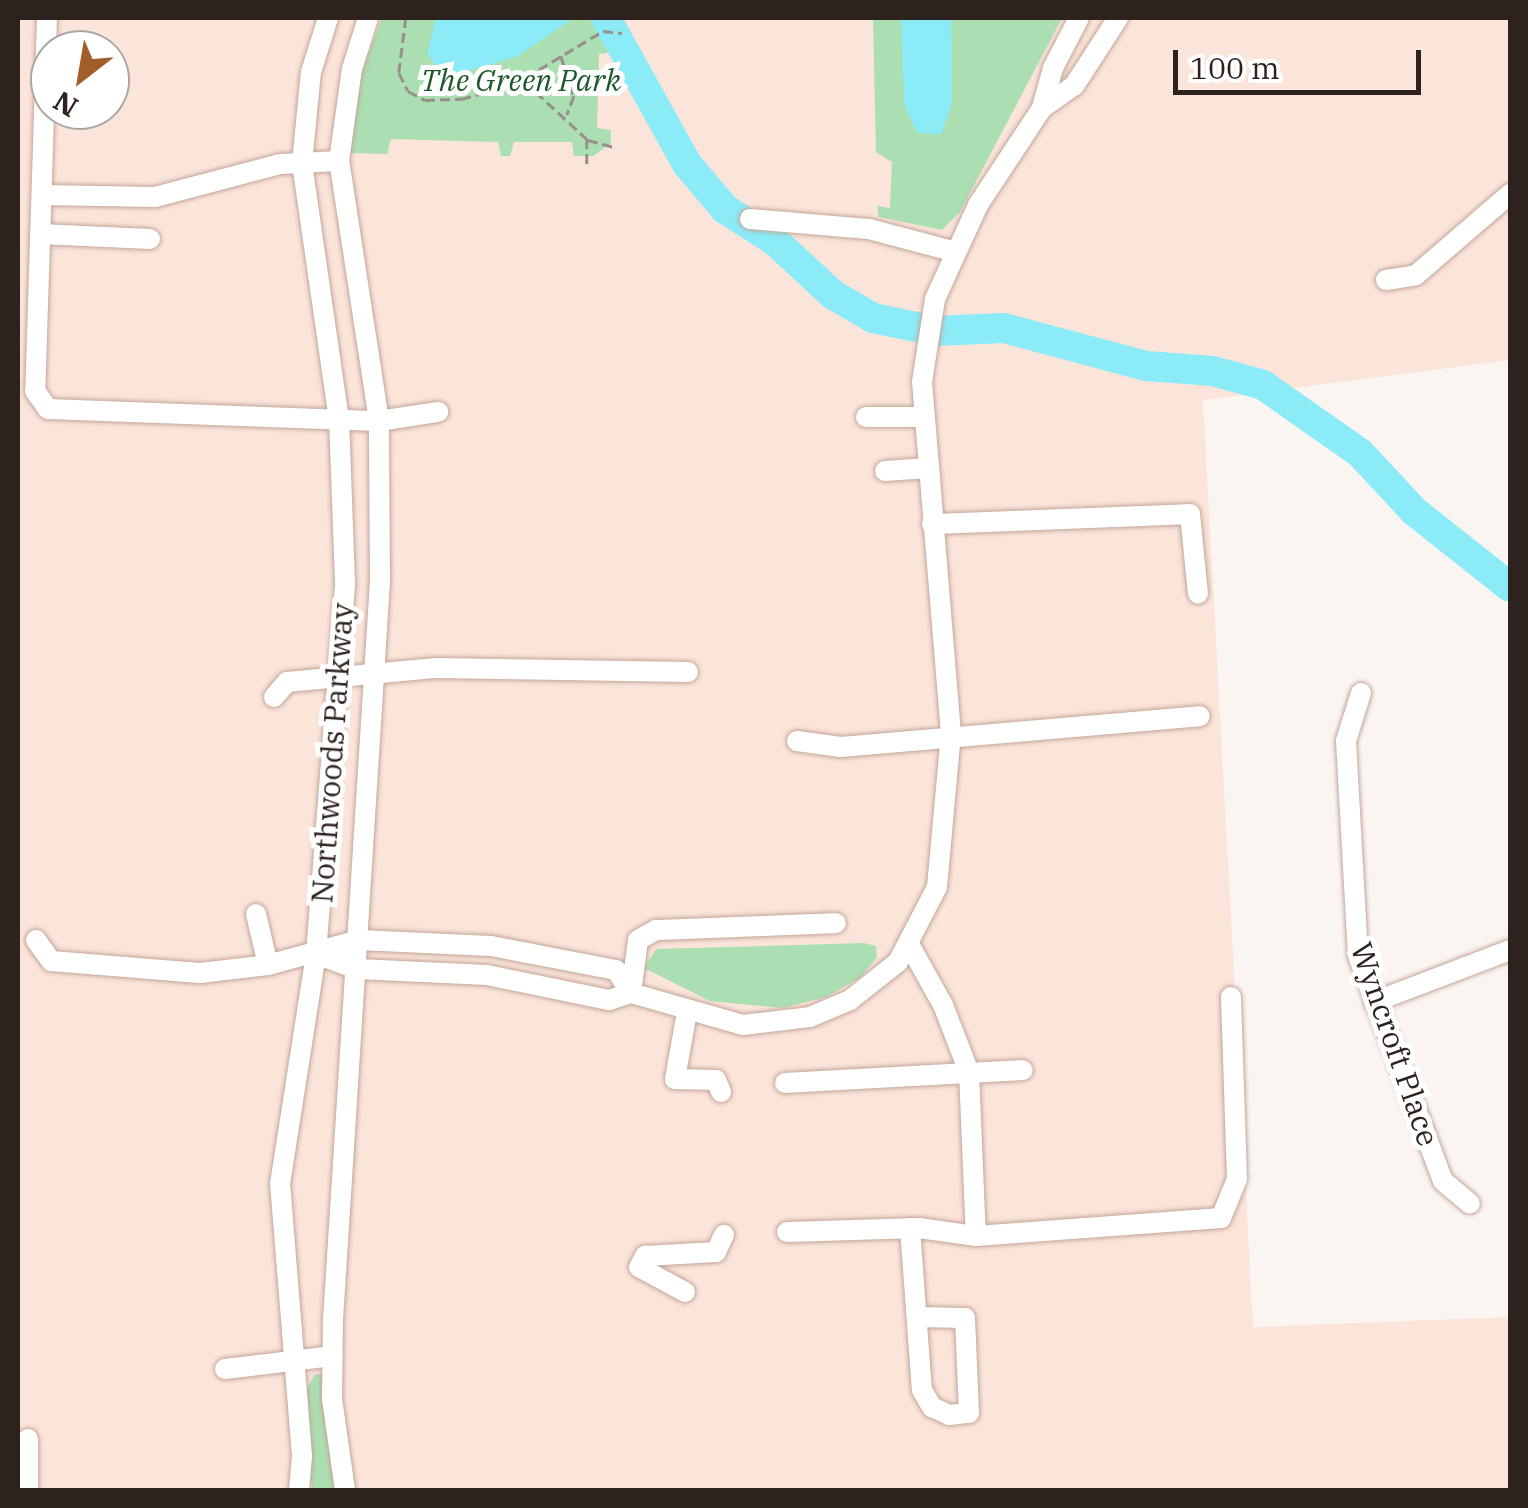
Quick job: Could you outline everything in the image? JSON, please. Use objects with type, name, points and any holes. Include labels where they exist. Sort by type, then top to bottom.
[{"type":"street","points":[[47,18],[36,390],[48,409],[379,421],[438,412]]},
{"type":"street","name":"Northwoods Parkway","points":[[300,1490],[280,1184],[316,954],[345,582],[339,420],[302,163],[311,72],[328,18]]},
{"type":"street","name":"Northwoods Parkway","points":[[345,1490],[332,1356],[340,1154],[358,970],[380,582],[379,421],[338,161],[352,69],[368,18]]},
{"type":"street","points":[[316,954],[358,970],[487,974],[609,1000],[631,993],[687,1012],[744,1025],[810,1017],[850,1000],[910,946],[937,887],[951,734],[922,382],[935,298],[952,251],[1042,108],[1052,68],[1079,18]]},
{"type":"street","points":[[1042,108],[1074,86],[1118,18]]},
{"type":"street","points":[[42,195],[174,195],[233,175],[338,161]]},
{"type":"street","points":[[1386,280],[1416,275],[1510,194]]},
{"type":"street","points":[[750,219],[868,229],[952,251]]},
{"type":"street","points":[[40,234],[150,239]]},
{"type":"street","points":[[866,417],[925,417]]},
{"type":"street","points":[[885,471],[928,468]]},
{"type":"street","points":[[932,524],[1190,514],[1198,594]]},
{"type":"street","points":[[274,697],[286,682],[372,677],[436,668],[688,672]]},
{"type":"street","name":"Wyncroft Place","points":[[1362,693],[1346,742],[1352,912],[1374,1002],[1443,1181],[1470,1204]]},
{"type":"street","points":[[797,741],[841,747],[951,734],[1200,716]]},
{"type":"street","points":[[256,914],[268,964]]},
{"type":"street","points":[[631,993],[638,940],[656,930],[836,923]]},
{"type":"street","points":[[36,940],[51,961],[200,973],[268,964],[359,940],[558,954],[616,970],[631,993]]},
{"type":"street","points":[[910,946],[943,1005],[969,1072],[976,1236]]},
{"type":"street","points":[[1374,1002],[1510,950]]},
{"type":"street","points":[[787,1232],[910,1228],[976,1236],[1221,1218],[1237,1179],[1231,997]]},
{"type":"street","points":[[687,1012],[675,1079],[716,1080],[721,1092]]},
{"type":"street","points":[[785,1083],[1022,1070]]},
{"type":"street","points":[[910,1228],[922,1390],[932,1407],[949,1415],[969,1413],[965,1318],[918,1316]]},
{"type":"street","points":[[685,1292],[639,1267],[645,1256],[716,1252],[724,1235]]},
{"type":"street","points":[[225,1369],[332,1356]]},
{"type":"street","points":[[28,1439],[28,1490]]},
{"type":"path","points":[[406,18],[400,73],[415,96],[461,99],[524,81],[603,31],[622,33]]},
{"type":"path","points":[[561,56],[574,96],[566,116]]},
{"type":"path","points":[[524,81],[566,116],[587,140],[617,148]]},
{"type":"path","points":[[587,140],[587,164]]},
{"type":"shaded area","points":[[18,18],[1510,18],[1510,360],[1203,400],[1253,1327],[1510,1317],[1510,1490],[18,1490]]},
{"type":"green space","name":"The Green Park","points":[[382,18],[615,18],[612,52],[599,54],[597,128],[611,130],[611,143],[593,156],[574,156],[572,142],[514,142],[510,156],[501,156],[498,142],[391,139],[387,154],[351,153],[356,87]]},
{"type":"green space","points":[[873,18],[1062,18],[960,212],[942,230],[879,217],[877,206],[890,208],[892,162],[876,152]]},
{"type":"green space","points":[[864,943],[876,946],[877,957],[861,977],[826,997],[782,1008],[710,1001],[644,968],[656,949]]},
{"type":"green space","points":[[315,1374],[323,1375],[338,1490],[312,1490],[304,1393]]},
{"type":"water","points":[[436,18],[574,18],[516,57],[452,75],[441,72],[427,54]]},
{"type":"water","points":[[901,18],[951,18],[952,104],[941,134],[917,133],[904,104]]},
{"type":"waterway","points":[[606,18],[687,164],[725,209],[775,241],[832,294],[873,318],[935,331],[1004,328],[1146,366],[1213,371],[1263,385],[1360,453],[1414,511],[1510,587]]}]
